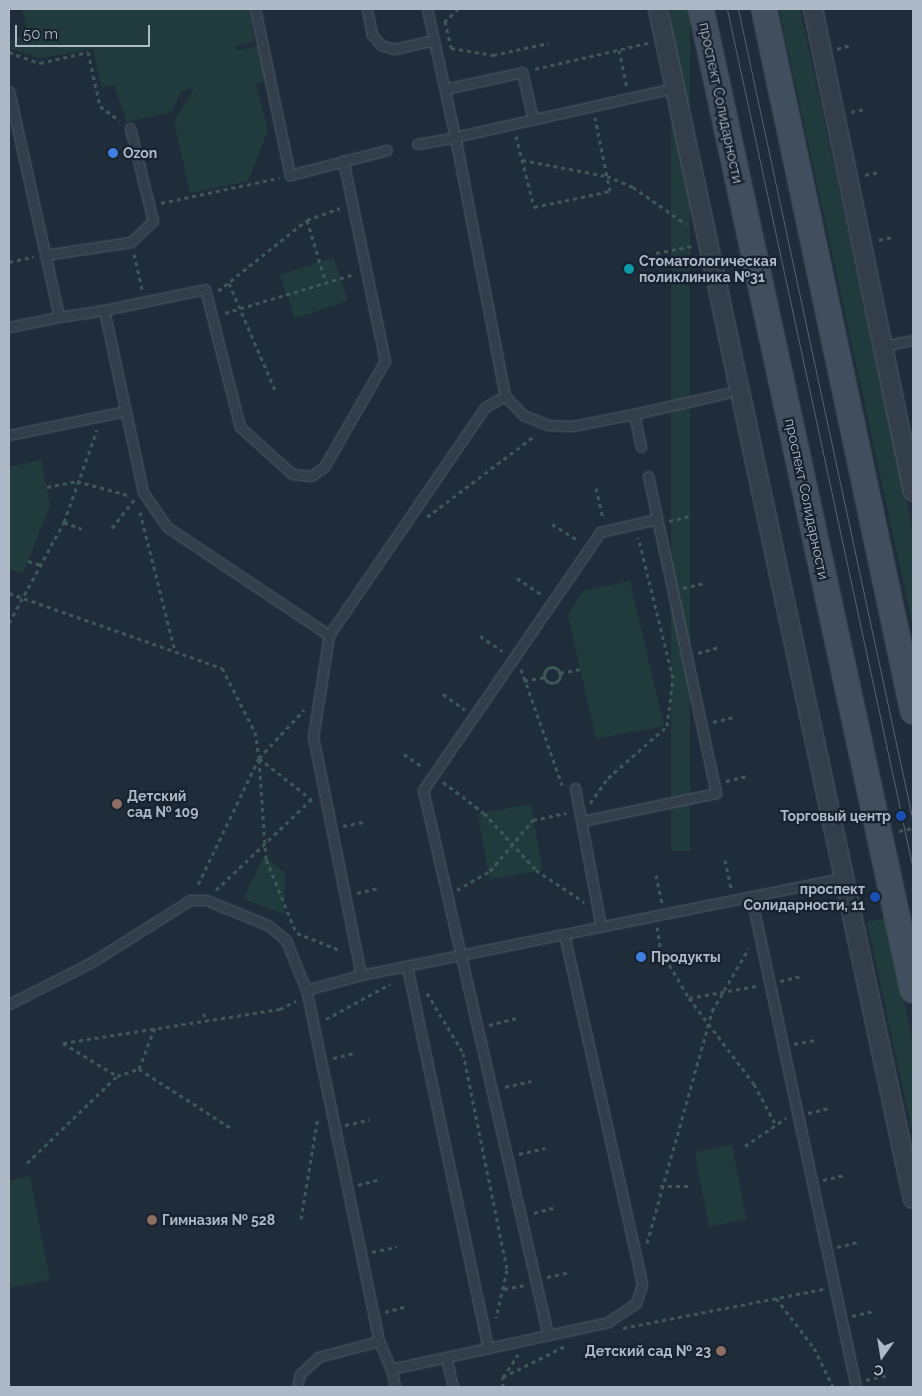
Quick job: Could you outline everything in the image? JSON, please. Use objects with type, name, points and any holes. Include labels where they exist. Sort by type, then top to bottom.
[{"type":"main road","name":"проспект Солидарности","points":[[701,9],[913,990]]},
{"type":"main road","points":[[764,9],[913,711]]},
{"type":"street","points":[[658,9],[913,1200]]},
{"type":"street","points":[[813,9],[913,492]]},
{"type":"lane","points":[[255,9],[290,176],[343,160],[387,150]]},
{"type":"lane","points":[[367,9],[372,35],[382,45],[394,49],[434,40]]},
{"type":"lane","points":[[427,9],[455,136],[505,396],[523,415],[548,425],[573,426],[727,394]]},
{"type":"lane","points":[[445,89],[522,72],[533,119]]},
{"type":"lane","points":[[417,144],[675,88]]},
{"type":"lane","points":[[9,96],[59,317]]},
{"type":"lane","points":[[46,255],[131,242],[153,221],[130,128]]},
{"type":"lane","points":[[9,328],[205,289],[240,427],[292,474],[311,476],[324,467],[385,361],[343,160]]},
{"type":"lane","points":[[104,310],[143,492],[167,527],[329,635]]},
{"type":"lane","points":[[884,346],[913,340]]},
{"type":"lane","points":[[361,975],[321,790],[313,737],[317,696],[329,635],[405,527],[485,407],[505,396]]},
{"type":"lane","points":[[9,435],[126,411]]},
{"type":"lane","points":[[634,414],[642,447]]},
{"type":"lane","points":[[582,821],[716,793],[648,476]]},
{"type":"lane","points":[[548,1335],[423,790],[590,548],[606,531],[657,521]]},
{"type":"lane","points":[[575,788],[602,927]]},
{"type":"lane","points":[[306,990],[361,975],[844,878]]},
{"type":"lane","points":[[752,896],[856,1385]]},
{"type":"lane","points":[[9,1004],[92,962],[190,900],[206,900],[268,925],[286,940],[306,990],[378,1341],[391,1369],[395,1387]]},
{"type":"lane","points":[[391,1369],[548,1335],[625,1314],[636,1303],[642,1285],[564,935]]},
{"type":"lane","points":[[407,967],[488,1348]]},
{"type":"lane","points":[[297,1387],[300,1374],[318,1358],[378,1341]]},
{"type":"lane","points":[[446,1357],[453,1387]]},
{"type":"path","points":[[431,25],[445,21],[458,9]]},
{"type":"path","points":[[445,21],[451,48],[493,55],[550,43]]},
{"type":"path","points":[[522,72],[652,42]]},
{"type":"path","points":[[837,49],[851,45]]},
{"type":"path","points":[[619,50],[629,98]]},
{"type":"path","points":[[9,52],[40,63],[88,52],[100,106],[130,128]]},
{"type":"path","points":[[513,123],[534,207],[610,191],[592,105]]},
{"type":"path","points":[[851,112],[865,109]]},
{"type":"path","points":[[522,160],[607,176],[633,187],[692,228]]},
{"type":"path","points":[[864,175],[879,172]]},
{"type":"path","points":[[149,205],[290,176]]},
{"type":"path","points":[[207,297],[229,284],[307,220],[352,203]]},
{"type":"path","points":[[307,220],[326,283]]},
{"type":"path","points":[[879,240],[893,237]]},
{"type":"path","points":[[131,242],[144,301]]},
{"type":"path","points":[[656,253],[695,245]]},
{"type":"path","points":[[9,262],[46,255]]},
{"type":"path","points":[[212,317],[366,271]]},
{"type":"path","points":[[229,284],[275,390]]},
{"type":"path","points":[[9,623],[64,522],[77,481],[103,416]]},
{"type":"path","points":[[405,527],[414,526],[548,425]]},
{"type":"path","points":[[47,487],[77,481],[136,498]]},
{"type":"path","points":[[596,488],[606,531]]},
{"type":"path","points":[[112,528],[136,498]]},
{"type":"path","points":[[136,498],[176,651]]},
{"type":"path","points":[[657,521],[690,516]]},
{"type":"path","points":[[64,522],[82,529]]},
{"type":"path","points":[[552,524],[590,548]]},
{"type":"path","points":[[447,895],[490,871],[533,820],[580,810],[608,778],[667,726],[673,678],[635,524]]},
{"type":"path","points":[[28,561],[41,565]]},
{"type":"path","points":[[517,578],[553,602]]},
{"type":"path","points":[[672,591],[705,583]]},
{"type":"path","points":[[9,593],[222,668],[255,732],[267,841],[266,859],[296,933],[357,956]]},
{"type":"path","points":[[480,636],[514,659],[524,680],[562,785],[575,788]]},
{"type":"path","points":[[686,656],[719,647]]},
{"type":"path","points":[[545,677],[548,668],[560,673],[580,669]]},
{"type":"path","points":[[524,680],[545,677],[554,682],[560,673]]},
{"type":"path","points":[[443,694],[474,717]]},
{"type":"path","points":[[190,900],[259,758],[317,696]]},
{"type":"path","points":[[701,724],[734,717]]},
{"type":"path","points":[[404,754],[484,813],[536,870],[572,897],[598,907]]},
{"type":"path","points":[[259,758],[312,800]]},
{"type":"path","points":[[714,784],[747,776]]},
{"type":"path","points":[[206,900],[321,790]]},
{"type":"path","points":[[330,828],[364,822]]},
{"type":"path","points":[[897,831],[913,828]]},
{"type":"path","points":[[725,860],[733,900]]},
{"type":"path","points":[[656,875],[661,950],[707,1025],[754,1084],[776,1125]]},
{"type":"path","points":[[344,895],[379,888]]},
{"type":"path","points":[[286,940],[296,933]]},
{"type":"path","points":[[638,1265],[645,1255],[660,1186],[707,1025],[720,992],[759,933]]},
{"type":"path","points":[[689,998],[802,976]]},
{"type":"path","points":[[314,1029],[340,1008],[410,977],[420,979],[462,1053],[507,1270],[504,1289],[488,1348]]},
{"type":"path","points":[[117,1076],[63,1043],[155,1027],[280,1009],[297,1001],[306,990]]},
{"type":"path","points":[[204,1013],[205,1021]]},
{"type":"path","points":[[477,1028],[518,1018]]},
{"type":"path","points":[[139,1069],[155,1027]]},
{"type":"path","points":[[783,1047],[815,1040]]},
{"type":"path","points":[[321,1060],[355,1053]]},
{"type":"path","points":[[27,1162],[117,1076],[139,1069]]},
{"type":"path","points":[[139,1069],[231,1128]]},
{"type":"path","points":[[492,1090],[531,1081]]},
{"type":"path","points":[[301,1219],[317,1118],[328,1095]]},
{"type":"path","points":[[334,1127],[369,1120]]},
{"type":"path","points":[[507,1157],[545,1148]]},
{"type":"path","points":[[813,1183],[844,1175]]},
{"type":"path","points":[[347,1188],[381,1179]]},
{"type":"path","points":[[660,1186],[692,1186]]},
{"type":"path","points":[[521,1216],[557,1207]]},
{"type":"path","points":[[827,1250],[859,1242]]},
{"type":"path","points":[[360,1254],[396,1247]]},
{"type":"path","points":[[504,1289],[570,1272]]},
{"type":"path","points":[[612,1330],[835,1286]]},
{"type":"path","points":[[776,1298],[814,1348],[833,1387]]},
{"type":"path","points":[[373,1315],[408,1306]]},
{"type":"path","points":[[842,1318],[874,1311]]},
{"type":"path","points":[[503,1387],[503,1377],[528,1340]]},
{"type":"path","points":[[503,1377],[570,1344]]},
{"type":"path","points":[[856,1385],[887,1375]]},
{"type":"green space","points":[[22,9],[249,9],[255,41],[236,46],[237,50],[260,46],[267,80],[256,83],[268,131],[248,181],[190,193],[174,122],[194,88],[182,91],[171,112],[127,122],[114,85],[102,88],[93,49],[40,58],[11,49],[9,40],[28,35]]},
{"type":"green space","points":[[671,9],[690,9],[690,851],[671,851]]},
{"type":"green space","points":[[779,9],[800,9],[913,531],[913,627]]},
{"type":"green space","points":[[333,257],[348,300],[295,319],[280,275]]},
{"type":"green space","points":[[41,460],[50,505],[23,574],[9,569],[9,467]]},
{"type":"green space","points":[[630,581],[664,726],[596,739],[568,616],[582,591]]},
{"type":"green space","points":[[531,804],[543,870],[489,879],[478,813]]},
{"type":"green space","points":[[264,856],[285,873],[284,914],[243,899]]},
{"type":"green space","points":[[886,918],[913,1043],[913,1136],[867,922]]},
{"type":"green space","points":[[732,1145],[747,1220],[709,1227],[695,1152]]},
{"type":"green space","points":[[30,1176],[50,1280],[9,1288],[9,1181]]},
{"type":"tram line","points":[[727,9],[913,869]]},
{"type":"tram line","points":[[738,9],[913,822]]},
{"type":"place","name":"Ozon","points":[[113,153]]},
{"type":"place","name":"Стоматологическая поликлиника №31","points":[[629,269]]},
{"type":"place","name":"Детский сад № 109","points":[[117,804]]},
{"type":"place","name":"Торговый центр","points":[[901,816]]},
{"type":"place","name":"проспект Солидарности, 11","points":[[875,897]]},
{"type":"place","name":"Продукты","points":[[641,957]]},
{"type":"place","name":"Гимназия № 528","points":[[152,1220]]},
{"type":"place","name":"Детский сад № 23","points":[[721,1351]]}]
